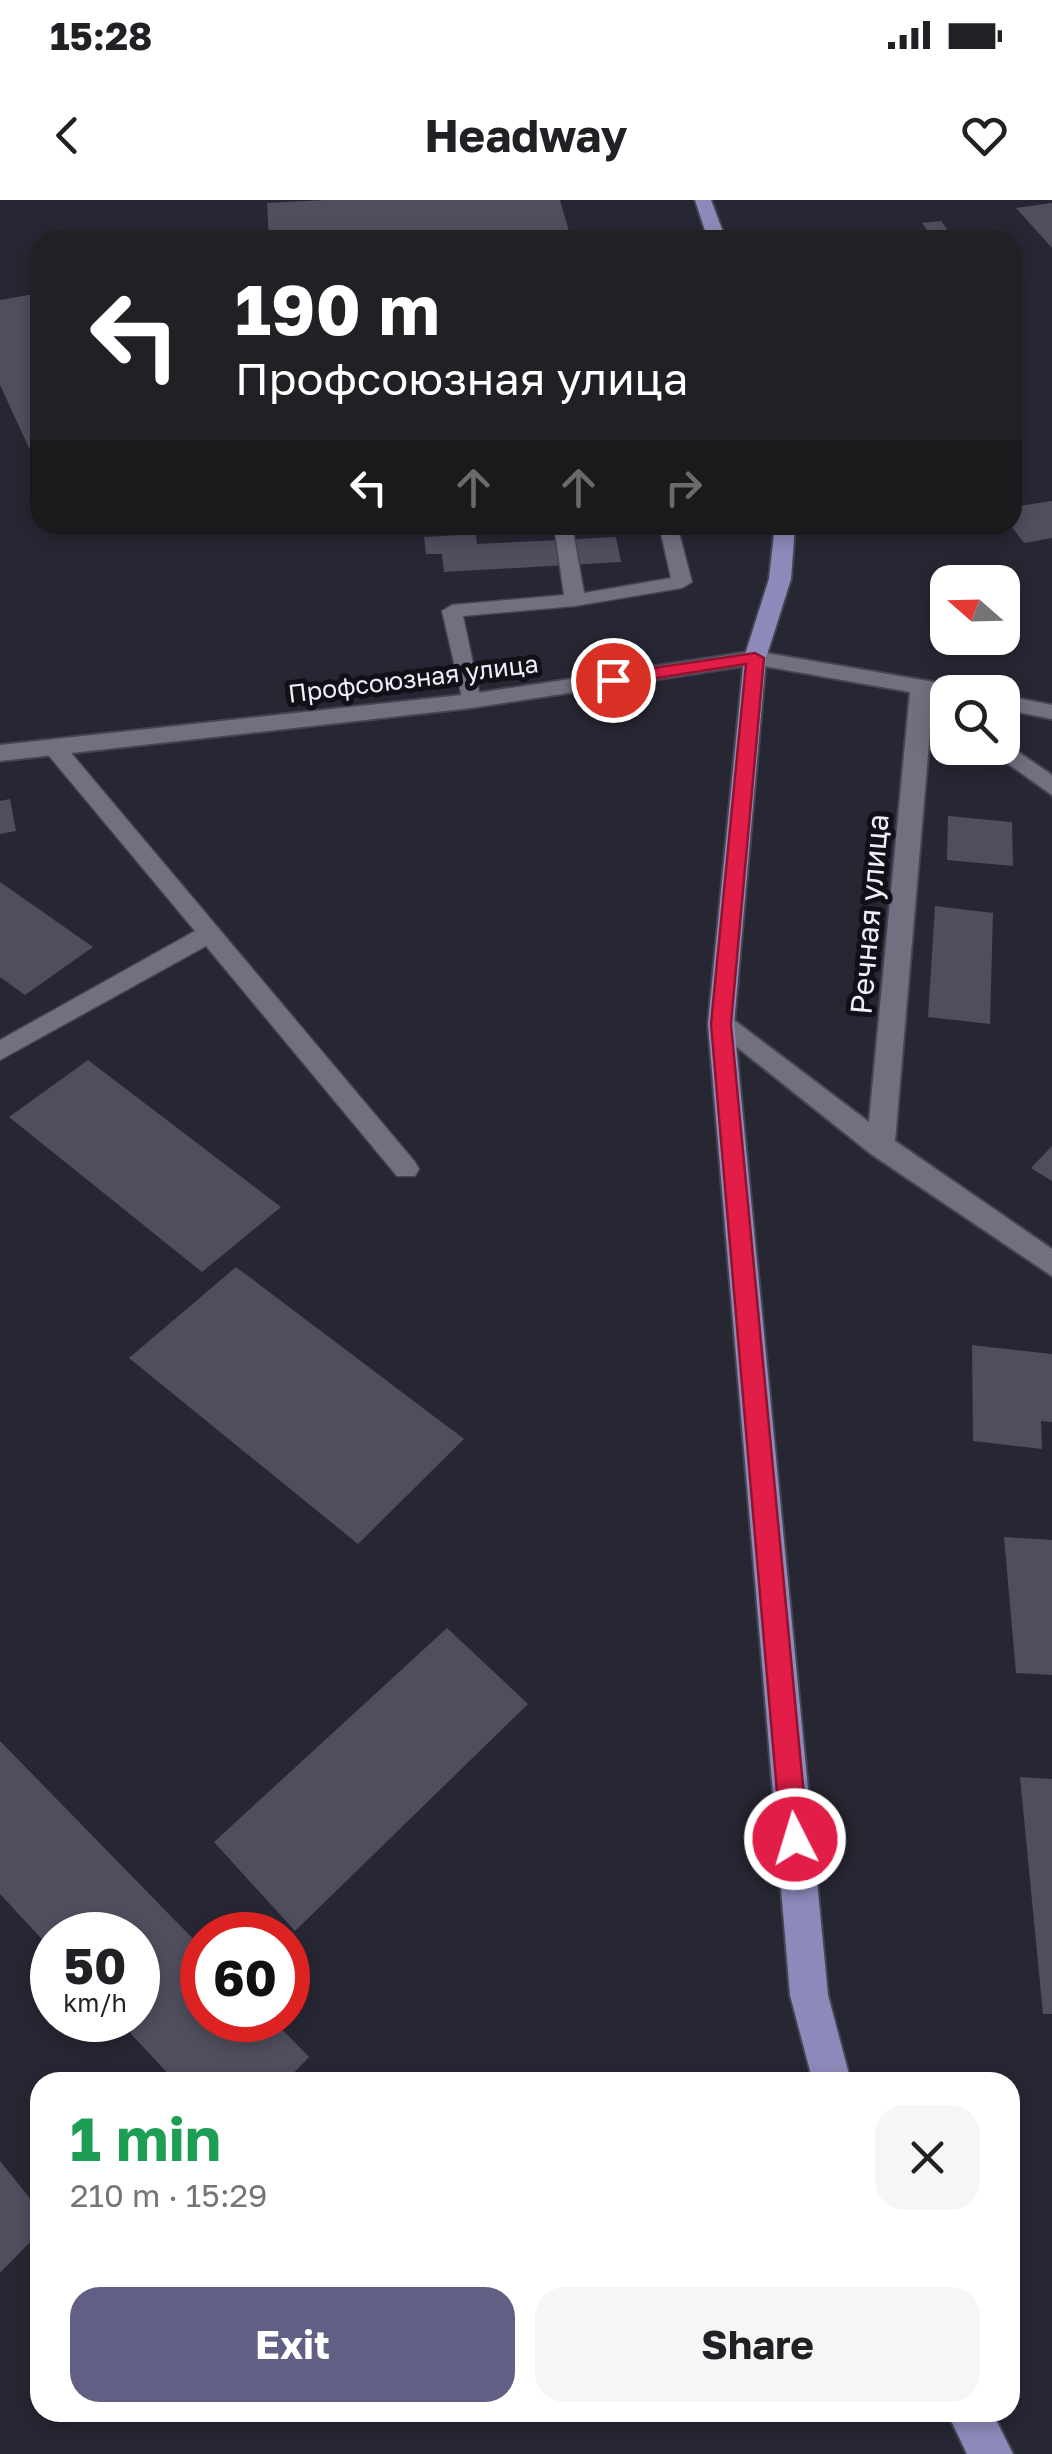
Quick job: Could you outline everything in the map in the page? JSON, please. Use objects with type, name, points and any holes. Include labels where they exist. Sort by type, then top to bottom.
[{"type":"main road","points":[[702,200],[713,230]]},
{"type":"main road","points":[[784,535],[780,580],[755,658],[721,1024],[809,1994],[829,2072]]},
{"type":"main road","points":[[973,2422],[991,2454]]},
{"type":"street","name":"Профсоюзная улица","points":[[0,752],[471,701],[755,658],[930,688]]},
{"type":"street","points":[[922,687],[930,693]]},
{"type":"street","name":"Речная улица","points":[[881,1146],[922,687]]},
{"type":"street","points":[[1020,706],[1052,712]]},
{"type":"street","points":[[1020,763],[1052,787]]},
{"type":"street","points":[[721,1024],[881,1146],[1052,1264]]},
{"type":"lane","points":[[565,535],[575,600]]},
{"type":"lane","points":[[471,701],[452,610],[575,600],[682,582],[670,535]]},
{"type":"lane","points":[[53,746],[406,1169]]},
{"type":"lane","points":[[0,1052],[210,933]]},
{"type":"building","points":[[560,200],[569,230],[268,230],[267,203]]},
{"type":"building","points":[[1052,203],[1052,248],[1016,208]]},
{"type":"building","points":[[941,221],[948,230],[927,230],[922,223]]},
{"type":"building","points":[[30,295],[29,448],[0,385],[0,300]]},
{"type":"building","points":[[1052,501],[1052,538],[1024,543],[1018,535],[1022,535],[1022,506]]},
{"type":"building","points":[[476,535],[477,544],[616,537],[621,562],[444,572],[442,554],[426,554],[424,537]]},
{"type":"building","points":[[10,799],[16,831],[0,834],[0,801]]},
{"type":"building","points":[[948,816],[1012,822],[1013,866],[947,860]]},
{"type":"building","points":[[0,882],[93,947],[25,995],[0,977]]},
{"type":"building","points":[[935,906],[993,913],[990,1024],[928,1017]]},
{"type":"building","points":[[88,1060],[281,1207],[202,1272],[9,1117]]},
{"type":"building","points":[[1052,1146],[1052,1181],[1031,1168]]},
{"type":"building","points":[[236,1267],[464,1439],[358,1544],[129,1358]]},
{"type":"building","points":[[972,1345],[1052,1354],[1052,1422],[1041,1421],[1042,1449],[973,1441]]},
{"type":"building","points":[[1004,1537],[1052,1540],[1052,1675],[1016,1673]]},
{"type":"building","points":[[447,1628],[528,1704],[310,1916],[310,1912],[278,1912],[214,1842]]},
{"type":"building","points":[[0,1741],[180,1925],[180,2042],[294,2042],[309,2057],[295,2072],[167,2072],[139,2042],[160,2042],[160,1912],[30,1912],[30,1926],[0,1894]]},
{"type":"building","points":[[1020,1777],[1052,1779],[1052,2014],[1043,2014]]},
{"type":"building","points":[[0,2161],[30,2198],[30,2242],[0,2273]]},
{"type":"route","points":[[613,680],[755,658],[721,1024],[795,1839]]}]
